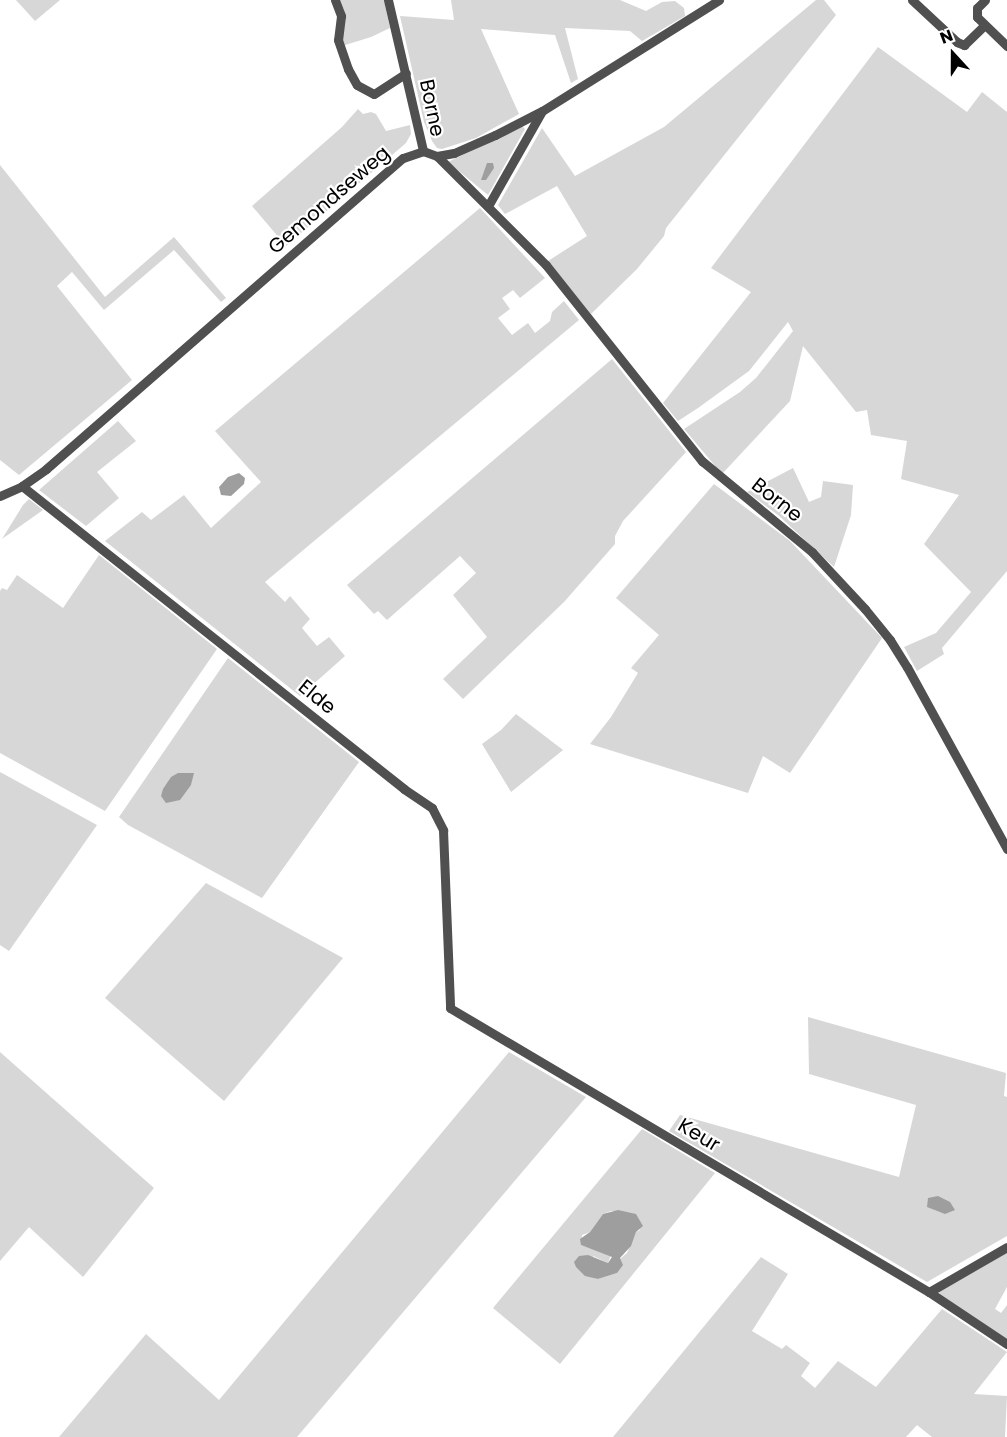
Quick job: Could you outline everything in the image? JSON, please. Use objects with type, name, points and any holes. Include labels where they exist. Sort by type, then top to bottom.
[{"type":"street","name":"Borne","points":[[335,0],[341,16],[339,40],[348,69],[357,86],[374,94],[406,73]]},
{"type":"street","name":"Borne","points":[[388,0],[423,151]]},
{"type":"street","points":[[423,151],[437,156],[463,149],[542,111],[719,0]]},
{"type":"street","points":[[985,0],[976,12],[979,21],[1007,46]]},
{"type":"street","points":[[918,2],[957,42],[964,45],[984,26]]},
{"type":"street","points":[[488,206],[542,111]]},
{"type":"street","name":"Gemondseweg","points":[[0,496],[22,486],[46,469],[397,163],[423,151]]},
{"type":"street","name":"Borne","points":[[437,156],[546,265],[702,461],[812,552],[884,633],[907,667],[1007,849]]},
{"type":"street","name":"Elde","points":[[22,486],[404,789],[432,808],[443,830],[450,1008]]},
{"type":"street","name":"Keur","points":[[450,1008],[929,1292],[1007,1344]]},
{"type":"street","points":[[929,1292],[1007,1246]]},
{"type":"shaded area","points":[[16,0],[60,0],[35,21]]},
{"type":"shaded area","points":[[340,0],[384,0],[390,28],[342,46],[344,10]]},
{"type":"shaded area","points":[[451,0],[620,0],[646,11],[662,2],[675,1],[684,8],[685,16],[642,41],[630,31],[565,28],[578,79],[571,83],[555,35],[481,29],[519,114],[476,138],[442,149],[437,148],[432,141],[424,122],[400,16],[454,20]]},
{"type":"shaded area","points":[[816,0],[824,0],[836,15],[666,228],[664,236],[637,269],[591,314],[548,261],[587,236],[557,186],[505,214],[498,205],[542,128],[575,176],[664,127]]},
{"type":"shaded area","points":[[878,47],[967,112],[982,92],[1007,112],[1007,571],[942,648],[944,654],[917,671],[904,647],[936,633],[971,592],[924,544],[959,495],[901,479],[907,441],[871,435],[867,410],[856,412],[803,346],[790,401],[722,474],[684,429],[740,392],[756,378],[793,331],[788,322],[749,371],[678,421],[663,403],[751,292],[711,268]]},
{"type":"shaded area","points":[[358,109],[363,114],[371,112],[376,114],[386,131],[410,125],[411,134],[406,143],[286,246],[252,206],[342,127]]},
{"type":"shaded area","points":[[522,126],[525,129],[488,195],[448,162]]},
{"type":"shaded area","points":[[487,163],[493,163],[494,168],[486,180],[481,180]]},
{"type":"shaded area","points":[[0,165],[105,297],[174,237],[226,298],[221,302],[174,250],[104,310],[72,272],[57,286],[132,380],[19,475],[0,460]]},
{"type":"shaded area","points":[[480,208],[545,278],[520,298],[513,290],[502,298],[510,309],[498,318],[512,335],[528,323],[535,333],[550,321],[552,312],[564,301],[579,320],[265,582],[285,602],[290,596],[310,619],[302,628],[317,646],[329,637],[345,656],[300,696],[105,541],[142,512],[151,520],[184,495],[211,528],[261,482],[215,431]]},
{"type":"shaded area","points":[[612,359],[686,452],[623,521],[615,536],[615,544],[564,602],[463,699],[443,679],[487,637],[453,595],[476,573],[460,556],[387,620],[378,611],[374,614],[347,585]]},
{"type":"shaded area","points":[[118,421],[136,441],[97,472],[119,498],[86,526],[39,490]]},
{"type":"shaded area","points":[[793,468],[809,502],[821,497],[823,481],[853,485],[851,515],[834,567],[778,515],[747,492]]},
{"type":"shaded area","points":[[239,473],[245,478],[244,484],[231,496],[221,495],[219,487],[228,477]]},
{"type":"shaded area","points":[[714,484],[790,541],[882,638],[790,773],[763,756],[748,793],[590,744],[611,717],[638,673],[631,668],[659,635],[616,598]]},
{"type":"shaded area","points":[[29,499],[43,510],[2,539],[23,505]]},
{"type":"shaded area","points":[[99,555],[217,649],[105,811],[0,753],[0,591],[2,588],[7,590],[17,575],[63,608]]},
{"type":"shaded area","points":[[228,658],[359,762],[262,898],[128,825],[119,817]],"holes":[[[171,777],[192,777],[191,785],[161,796]]]},
{"type":"shaded area","points":[[516,714],[563,750],[511,792],[482,744],[501,730]]},
{"type":"shaded area","points":[[0,772],[97,825],[9,951],[0,945]]},
{"type":"shaded area","points":[[178,773],[194,773],[191,785],[180,800],[166,803],[161,796],[163,789],[171,777]]},
{"type":"shaded area","points":[[206,883],[343,958],[224,1101],[105,998]]},
{"type":"shaded area","points":[[808,1017],[1006,1073],[1004,1096],[1007,1097],[1007,1236],[927,1282],[669,1131],[680,1115],[899,1177],[916,1105],[809,1074]]},
{"type":"shaded area","points":[[0,1052],[154,1188],[83,1277],[29,1227],[0,1261]]},
{"type":"shaded area","points":[[509,1052],[586,1097],[297,1437],[59,1437],[146,1334],[219,1400]]},
{"type":"shaded area","points":[[642,1129],[715,1173],[560,1364],[493,1308]],"holes":[[[611,1211],[631,1213],[640,1230],[636,1232],[627,1253],[620,1259],[617,1273],[598,1279],[592,1277],[593,1256],[608,1263],[611,1255],[581,1245],[582,1235],[590,1232],[603,1214]]]},
{"type":"shaded area","points":[[938,1196],[950,1202],[955,1210],[945,1214],[927,1207],[928,1198]]},
{"type":"shaded area","points":[[618,1210],[636,1214],[643,1226],[636,1232],[631,1246],[620,1258],[623,1265],[617,1273],[598,1279],[585,1276],[574,1262],[579,1256],[588,1255],[608,1263],[612,1257],[581,1245],[580,1239],[590,1232],[603,1214]]},
{"type":"shaded area","points":[[1007,1247],[1007,1287],[995,1309],[1001,1313],[1007,1305],[1007,1339],[941,1297],[938,1290]]},
{"type":"shaded area","points":[[761,1257],[788,1274],[752,1331],[782,1349],[786,1345],[810,1363],[801,1376],[815,1388],[838,1361],[876,1387],[942,1309],[1007,1352],[974,1394],[1007,1396],[1005,1437],[932,1437],[917,1425],[906,1437],[613,1437]]}]
